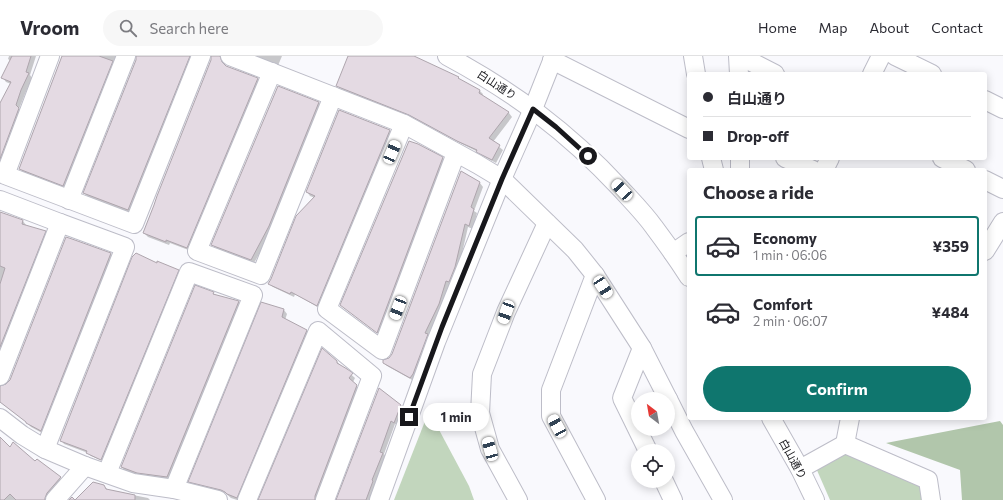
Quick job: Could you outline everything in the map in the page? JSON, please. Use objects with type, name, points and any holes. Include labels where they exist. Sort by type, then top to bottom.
[{"type":"street","points":[[50,56],[5,175],[134,224],[201,56]]},
{"type":"street","points":[[70,200],[126,56]]},
{"type":"street","points":[[230,56],[404,124],[502,179],[575,250],[595,275],[642,348],[664,392]]},
{"type":"street","name":"白山通り","points":[[447,56],[507,91],[533,109],[580,147],[630,199],[653,226],[687,274]]},
{"type":"street","points":[[693,56],[696,72]]},
{"type":"street","points":[[739,72],[739,56],[771,72]]},
{"type":"street","points":[[873,72],[881,56]]},
{"type":"street","points":[[895,56],[928,72]]},
{"type":"street","points":[[379,500],[436,342],[553,58],[687,128]]},
{"type":"street","points":[[272,72],[197,251],[261,275],[334,96]]},
{"type":"street","points":[[987,101],[1003,108]]},
{"type":"street","points":[[404,124],[327,309],[382,350],[456,153]]},
{"type":"street","points":[[790,160],[808,168]]},
{"type":"street","points":[[946,160],[962,168]]},
{"type":"street","points":[[987,181],[1003,189]]},
{"type":"street","points":[[0,200],[125,247],[45,449]]},
{"type":"street","points":[[987,248],[1003,222]]},
{"type":"street","points":[[0,376],[60,223]]},
{"type":"street","points":[[518,500],[490,449],[480,413],[482,374],[506,312],[547,223]]},
{"type":"street","points":[[673,253],[687,243]]},
{"type":"street","points":[[107,473],[189,272],[253,295],[174,489]]},
{"type":"street","points":[[595,275],[552,390],[551,416],[596,500]]},
{"type":"street","points":[[247,500],[318,331],[372,376],[325,500]]},
{"type":"street","points":[[642,348],[622,398],[645,444]]},
{"type":"street","points":[[675,413],[724,500]]},
{"type":"street","points":[[0,418],[22,435],[45,449],[85,466],[133,483],[174,489],[218,500]]},
{"type":"street","name":"白山通り","points":[[772,420],[800,469],[815,500]]},
{"type":"street","points":[[845,444],[850,420]]},
{"type":"street","points":[[800,469],[845,444]]},
{"type":"street","points":[[845,444],[928,480],[931,500]]},
{"type":"street","points":[[55,500],[85,466]]},
{"type":"street","points":[[667,488],[673,500]]},
{"type":"green space","points":[[429,411],[469,486],[474,500],[394,500]]},
{"type":"green space","points":[[1000,421],[1003,425],[1003,500],[962,500],[960,470],[886,443]]},
{"type":"green space","points":[[844,449],[923,484],[924,500],[830,500],[816,468]]},
{"type":"building","points":[[12,56],[31,56],[26,72],[29,73],[16,105],[19,108],[0,159],[0,103],[11,82],[1,78]]},
{"type":"building","points":[[62,56],[99,56],[113,61],[63,186],[19,169]]},
{"type":"building","points":[[136,56],[190,56],[128,210],[83,193],[136,60]]},
{"type":"building","points":[[211,56],[220,56],[222,62],[226,66],[258,78],[187,248],[143,233],[211,60]]},
{"type":"building","points":[[348,56],[414,56],[459,77],[458,78],[480,90],[479,93],[509,112],[489,138],[500,145],[492,160],[476,152],[477,150],[409,115],[336,86]]},
{"type":"building","points":[[278,86],[319,102],[269,226],[251,260],[211,245]]},
{"type":"building","points":[[339,110],[390,130],[317,306],[291,292],[290,294],[268,284],[296,216],[315,196],[306,192]]},
{"type":"building","points":[[409,141],[443,157],[377,333],[340,305]]},
{"type":"building","points":[[461,171],[480,182],[471,207],[474,209],[469,226],[465,224],[455,267],[449,282],[446,281],[439,304],[425,333],[428,334],[413,374],[410,378],[383,363],[383,360],[389,358],[392,354]]},
{"type":"building","points":[[0,212],[23,220],[22,224],[46,231],[0,347],[0,284],[5,268],[0,266]]},
{"type":"building","points":[[66,237],[111,253],[41,431],[26,423],[0,402],[0,386],[6,384],[10,380]]},
{"type":"building","points":[[136,253],[157,263],[157,261],[179,270],[101,460],[86,453],[87,451],[60,441],[132,257]]},
{"type":"building","points":[[195,285],[214,292],[213,294],[239,301],[167,477],[137,473],[121,467]]},
{"type":"building","points":[[261,302],[284,309],[282,317],[307,330],[237,498],[221,490],[188,482]]},
{"type":"building","points":[[322,348],[337,361],[337,363],[353,373],[349,378],[357,385],[315,496],[315,500],[258,500]]},
{"type":"building","points":[[379,388],[401,405],[394,423],[391,421],[380,452],[383,453],[366,500],[336,500]]},
{"type":"building","points":[[0,437],[10,447],[13,442],[35,461],[37,459],[61,477],[47,493],[45,500],[16,500],[10,494],[4,500],[0,500]]},
{"type":"building","points":[[93,482],[104,485],[106,489],[135,495],[135,500],[75,500]]},
{"type":"route","points":[[409,417],[442,327],[502,179],[533,109],[580,147],[588,156]]}]
